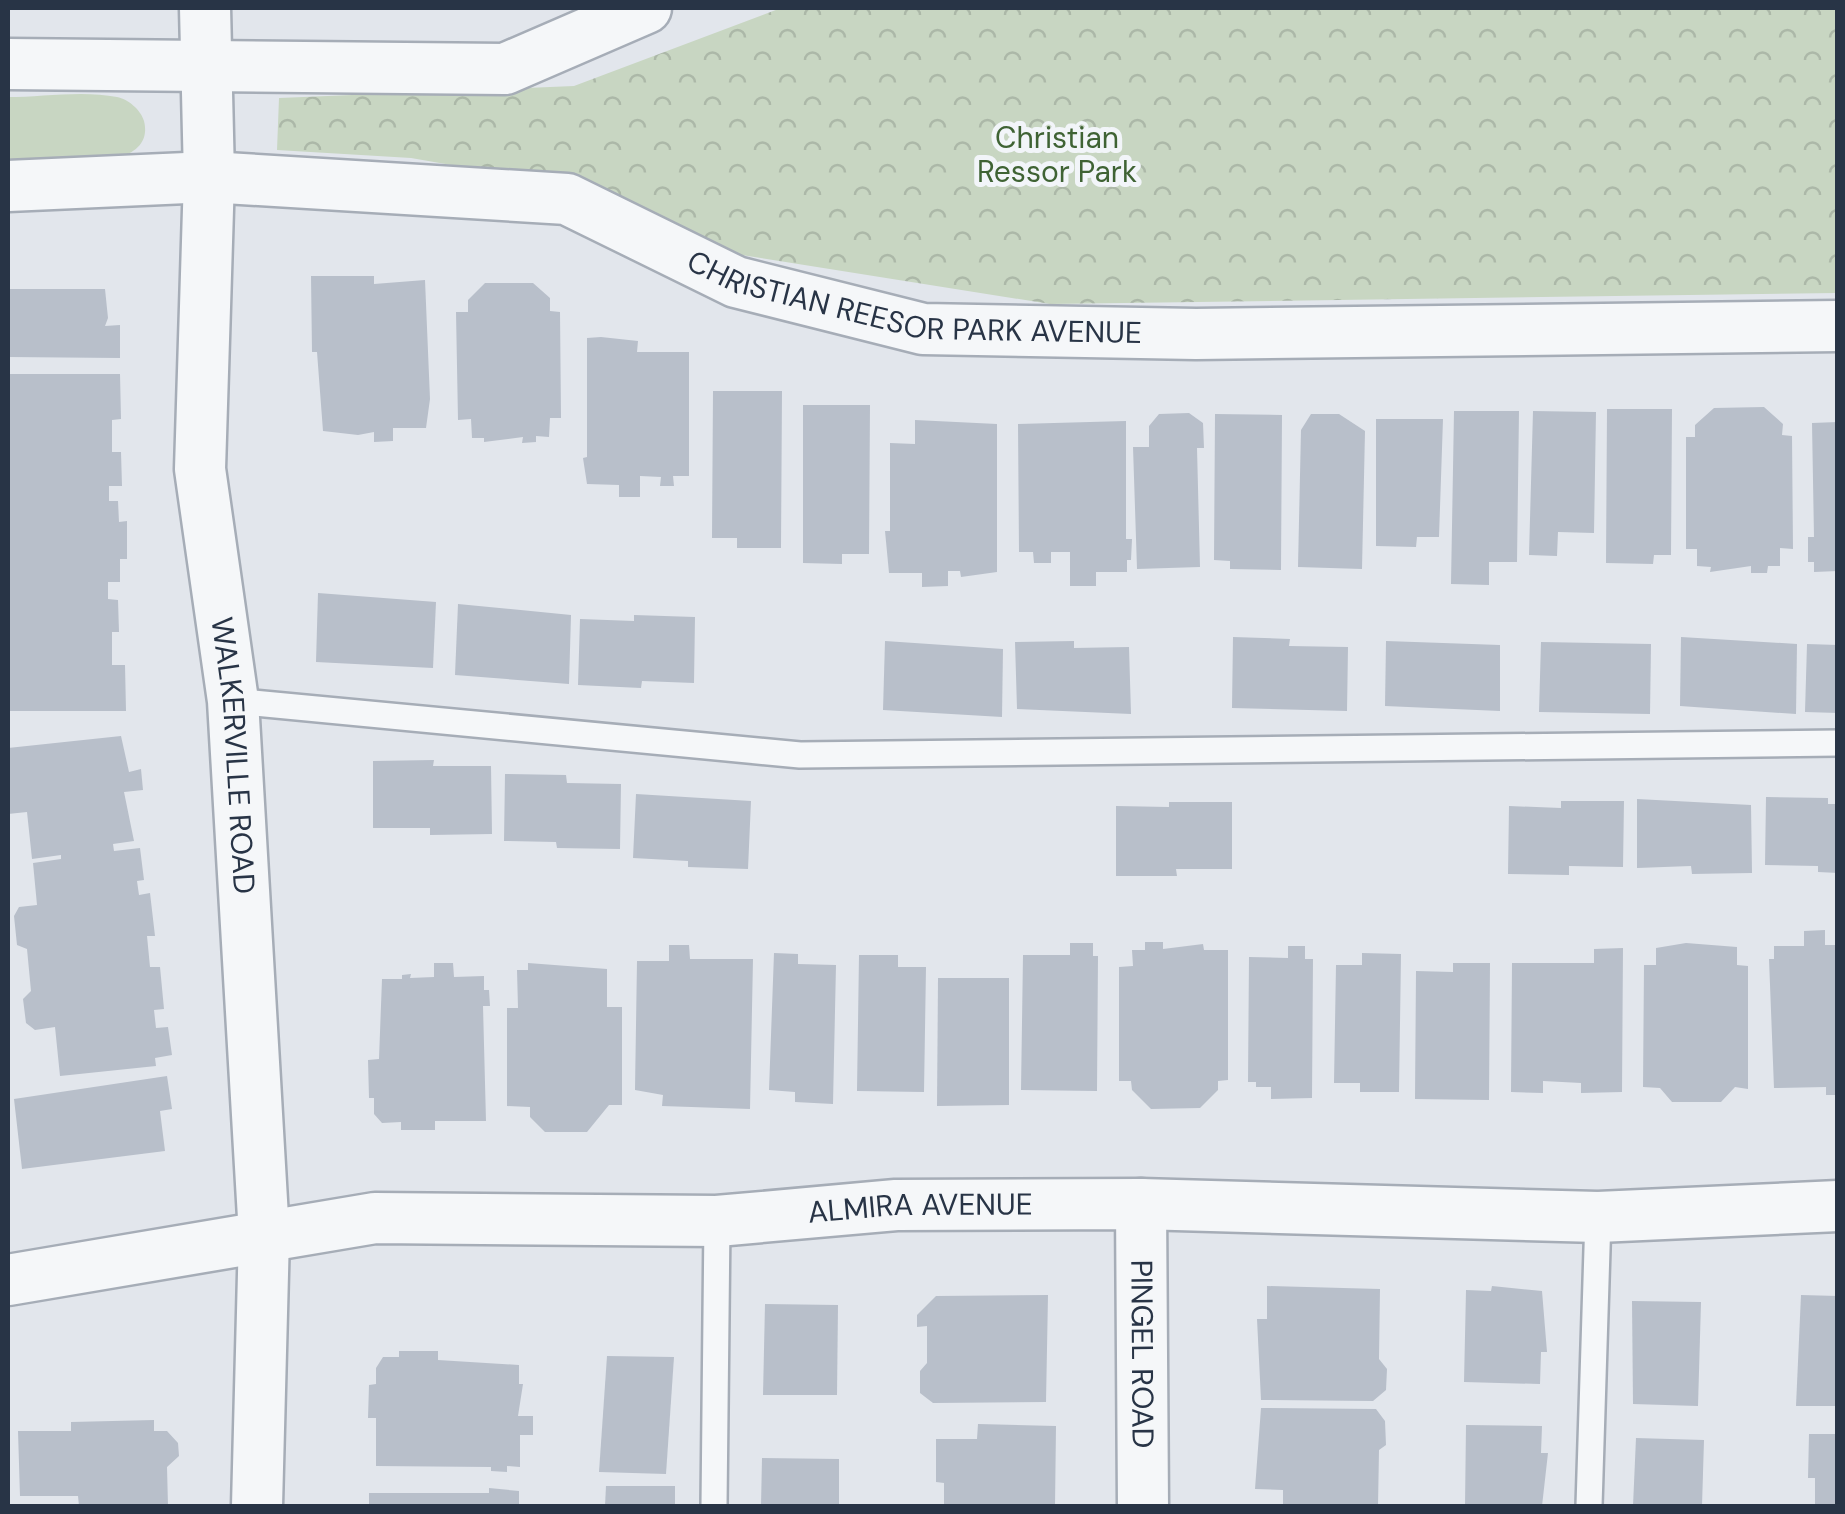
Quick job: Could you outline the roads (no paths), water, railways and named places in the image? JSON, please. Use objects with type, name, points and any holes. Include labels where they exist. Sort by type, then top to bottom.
[{"type":"street","name":"WALKERVILLE ROAD","points":[[205,8],[209,177],[200,469],[232,701],[264,1235],[257,1506]]},
{"type":"street","points":[[8,64],[504,69],[646,8]]},
{"type":"street","name":"CHRISTIAN REESOR PARK AVENUE","points":[[8,186],[209,177],[567,199],[736,282],[923,329],[1196,334],[1838,326]]},
{"type":"street","name":"ALMIRA AVENUE","points":[[8,1280],[375,1218],[716,1221],[896,1205],[1141,1204],[1598,1217],[1838,1206]]},
{"type":"street","name":"PINGEL ROAD","points":[[1141,1204],[1143,1506]]},
{"type":"lane","points":[[232,701],[800,754],[1838,743]]},
{"type":"lane","points":[[1589,1506],[1598,1217]]},
{"type":"lane","points":[[714,1506],[716,1221]]},
{"type":"park label","name":"Christian Ressor Park","points":[[1057,155]]}]
